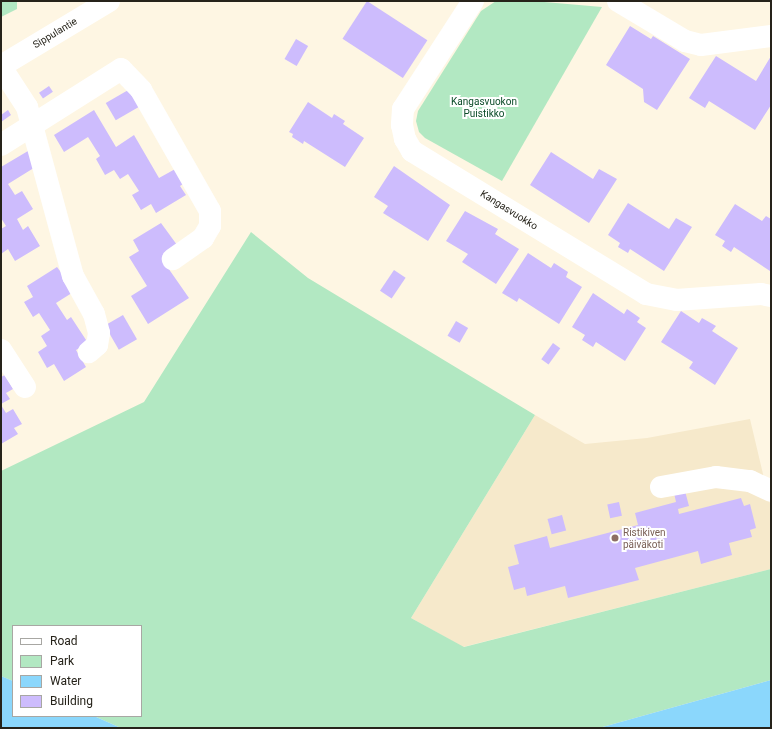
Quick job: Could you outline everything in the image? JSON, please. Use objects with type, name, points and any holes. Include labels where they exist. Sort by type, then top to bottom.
[{"type":"street","name":"Sippulantie","points":[[1,67],[83,8],[109,1]]},
{"type":"street","name":"Kangasvuokko","points":[[473,1],[403,109],[402,125],[405,139],[412,151],[646,294],[676,300],[761,294],[771,296]]},
{"type":"street","points":[[618,1],[685,41],[701,45],[771,36]]},
{"type":"street","points":[[1,67],[27,107],[72,276],[94,314],[99,333],[97,345],[89,352]]},
{"type":"street","points":[[1,145],[121,69],[141,90],[210,211],[210,226],[203,238],[173,260]]},
{"type":"street","points":[[1,350],[25,387]]},
{"type":"street","points":[[660,488],[716,477],[750,481],[771,491]]},
{"type":"shaded area","name":"Ristikiven päiväkoti","points":[[535,415],[585,444],[647,438],[750,419],[771,508],[771,569],[463,647],[411,618]]},
{"type":"green space","points":[[1,1],[17,1],[17,9],[1,17]]},
{"type":"green space","name":"Kangasvuokon Puistikko","points":[[496,1],[533,1],[602,7],[502,181],[425,138],[419,132],[416,121],[418,111],[481,11]]},
{"type":"green space","points":[[251,232],[308,278],[535,415],[411,618],[464,647],[771,569],[771,680],[599,728],[121,728],[96,717],[142,717],[142,625],[12,625],[12,681],[1,676],[1,471],[144,402]]},
{"type":"water","points":[[1,676],[12,681],[12,717],[96,717],[121,728],[1,728]]},
{"type":"water","points":[[771,680],[771,728],[599,728]]},
{"type":"building","points":[[367,1],[427,40],[403,78],[342,39]]},
{"type":"building","points":[[630,26],[651,39],[653,36],[690,59],[657,110],[644,102],[643,89],[606,65]]},
{"type":"building","points":[[296,39],[308,46],[297,66],[284,59]]},
{"type":"building","points":[[716,56],[756,81],[771,56],[771,105],[755,130],[709,101],[705,108],[689,98]]},
{"type":"building","points":[[49,86],[53,92],[43,99],[39,93]]},
{"type":"building","points":[[130,89],[140,106],[116,120],[106,103]]},
{"type":"building","points":[[308,102],[332,118],[334,114],[345,121],[343,124],[364,138],[345,167],[304,141],[303,144],[292,137],[293,134],[289,132]]},
{"type":"building","points":[[8,110],[11,115],[1,122],[1,115]]},
{"type":"building","points":[[94,110],[116,147],[134,135],[159,178],[177,168],[186,182],[180,186],[186,195],[156,213],[151,204],[141,210],[132,195],[139,191],[128,174],[120,179],[114,170],[105,175],[96,159],[100,156],[88,137],[64,152],[54,135]]},
{"type":"building","points":[[28,151],[37,166],[8,184],[15,195],[22,191],[33,209],[17,219],[23,230],[28,226],[40,246],[15,261],[8,249],[1,254],[1,229],[6,226],[1,218],[1,167]]},
{"type":"building","points":[[551,152],[593,179],[599,169],[617,179],[589,223],[530,185]]},
{"type":"building","points":[[394,166],[450,205],[428,241],[383,213],[388,206],[374,197]]},
{"type":"building","points":[[628,203],[669,229],[676,218],[692,227],[664,271],[630,249],[628,253],[618,247],[620,243],[608,235]]},
{"type":"building","points":[[735,204],[762,221],[766,216],[771,219],[770,271],[734,247],[731,252],[722,246],[725,241],[715,235]]},
{"type":"building","points":[[465,211],[498,229],[495,234],[519,249],[496,284],[462,262],[468,254],[446,241]]},
{"type":"building","points":[[161,223],[180,249],[166,265],[189,298],[148,324],[131,296],[147,286],[129,257],[139,251],[133,240]]},
{"type":"building","points":[[528,253],[551,268],[554,263],[568,272],[566,277],[582,287],[559,324],[519,298],[517,302],[502,293]]},
{"type":"building","points":[[57,267],[75,291],[56,303],[67,320],[71,317],[88,343],[76,350],[86,367],[64,381],[54,364],[47,368],[38,352],[47,346],[41,336],[50,330],[39,313],[33,317],[24,302],[33,297],[27,286]]},
{"type":"building","points":[[394,270],[406,278],[392,299],[380,291]]},
{"type":"building","points":[[593,293],[624,314],[627,309],[640,318],[637,322],[646,328],[625,361],[596,342],[593,347],[582,340],[585,335],[572,327]]},
{"type":"building","points":[[681,311],[699,323],[702,318],[716,326],[712,331],[738,348],[715,385],[689,368],[693,362],[661,342]]},
{"type":"building","points":[[123,315],[137,339],[119,350],[105,326]]},
{"type":"building","points":[[456,321],[468,328],[460,343],[448,336]]},
{"type":"building","points":[[553,343],[560,348],[549,364],[541,359]]},
{"type":"building","points":[[5,375],[13,389],[6,393],[10,399],[1,404],[1,377]]},
{"type":"building","points":[[1,405],[6,413],[13,409],[22,424],[14,428],[18,434],[1,444]]},
{"type":"building","points":[[685,491],[689,506],[678,509],[679,514],[741,498],[744,506],[750,504],[756,528],[750,530],[752,537],[729,543],[732,555],[701,564],[698,551],[635,568],[639,580],[568,598],[565,586],[527,596],[525,587],[514,590],[508,567],[519,564],[514,545],[547,536],[550,548],[638,525],[635,513],[676,502],[674,493]]},
{"type":"building","points":[[619,502],[622,516],[610,518],[607,504]]},
{"type":"building","points":[[562,515],[566,530],[552,534],[548,519]]},
{"type":"place","name":"Ristikiven päiväkoti","points":[[615,538]]}]
